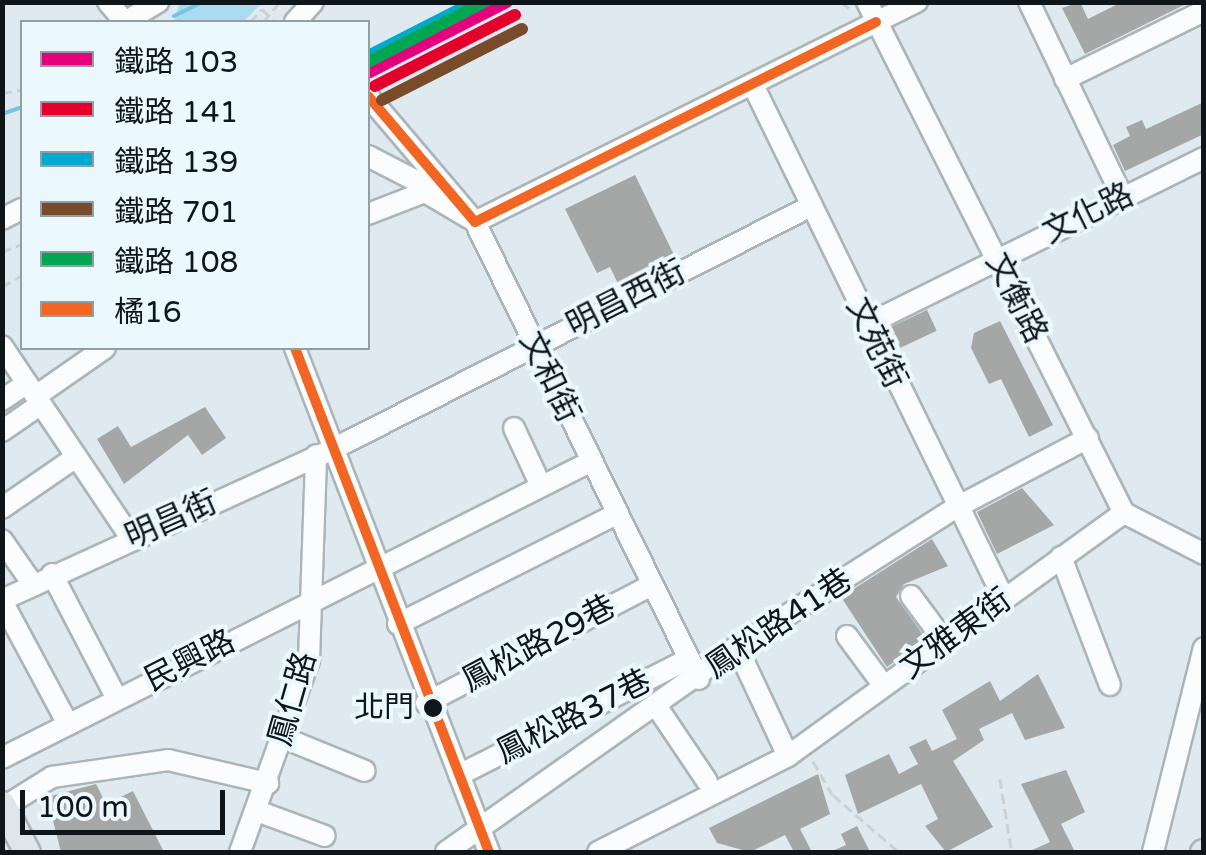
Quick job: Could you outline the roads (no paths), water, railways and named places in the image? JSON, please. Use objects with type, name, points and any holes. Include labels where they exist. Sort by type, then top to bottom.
[{"type":"main road","points":[[3,805],[27,852]]},
{"type":"street","points":[[128,20],[158,2]]},
{"type":"street","points":[[370,157],[475,222],[752,85],[872,12],[917,2]]},
{"type":"street","points":[[1029,2],[1123,198]]},
{"type":"street","points":[[1066,78],[1204,11]]},
{"type":"street","name":"文衡路","points":[[872,12],[1124,512]]},
{"type":"street","name":"文苑街","points":[[752,85],[866,325],[1004,599]]},
{"type":"street","name":"文和街","points":[[370,98],[444,178],[475,222],[532,346],[699,679]]},
{"type":"street","name":"文化路","points":[[866,325],[1204,158]]},
{"type":"street","points":[[370,213],[425,192],[444,178]]},
{"type":"street","name":"明昌西街","points":[[326,451],[811,206]]},
{"type":"street","points":[[2,346],[131,538]]},
{"type":"street","points":[[2,431],[34,395],[101,350]]},
{"type":"street","points":[[297,350],[326,451],[378,566],[426,703],[489,852]]},
{"type":"street","points":[[2,400],[34,395]]},
{"type":"street","points":[[514,428],[541,486]]},
{"type":"street","name":"鳳松路41巷","points":[[446,852],[699,679],[737,647],[957,507],[1088,438]]},
{"type":"street","name":"明昌街","points":[[4,598],[326,451]]},
{"type":"street","name":"鳳仁路","points":[[240,852],[258,812],[309,660],[326,451]]},
{"type":"street","points":[[2,508],[76,457]]},
{"type":"street","name":"民興路","points":[[2,758],[312,598],[590,462]]},
{"type":"street","points":[[1124,512],[1204,554]]},
{"type":"street","name":"文雅東街","points":[[598,852],[796,750],[1124,512]]},
{"type":"street","points":[[398,624],[616,514]]},
{"type":"street","points":[[2,540],[10,567],[32,583]]},
{"type":"street","points":[[1061,558],[1110,685]]},
{"type":"street","points":[[52,574],[117,699]]},
{"type":"street","name":"鳳松路29巷","points":[[426,703],[652,585]]},
{"type":"street","points":[[911,596],[944,642]]},
{"type":"street","points":[[4,598],[68,724]]},
{"type":"street","points":[[847,636],[884,686]]},
{"type":"street","points":[[737,647],[796,750]]},
{"type":"street","points":[[1152,852],[1204,648]]},
{"type":"street","name":"鳳松路37巷","points":[[458,775],[689,659]]},
{"type":"street","points":[[657,707],[707,782]]},
{"type":"street","points":[[284,738],[364,771]]},
{"type":"street","points":[[3,805],[52,777],[168,760],[268,784]]},
{"type":"street","points":[[258,812],[325,836]]},
{"type":"waterway","points":[[174,16],[203,2]]},
{"type":"waterway","points":[[2,114],[20,108]]},
{"type":"rail line","name":"139","points":[[370,55],[474,2]]},
{"type":"rail line","name":"108","points":[[370,61],[484,2]]},
{"type":"rail line","name":"103","points":[[370,72],[507,2]]},
{"type":"rail line","name":"141","points":[[375,86],[515,15]]},
{"type":"rail line","name":"701","points":[[382,100],[522,29]]},
{"type":"place","name":"北門","points":[[433,708]]}]
